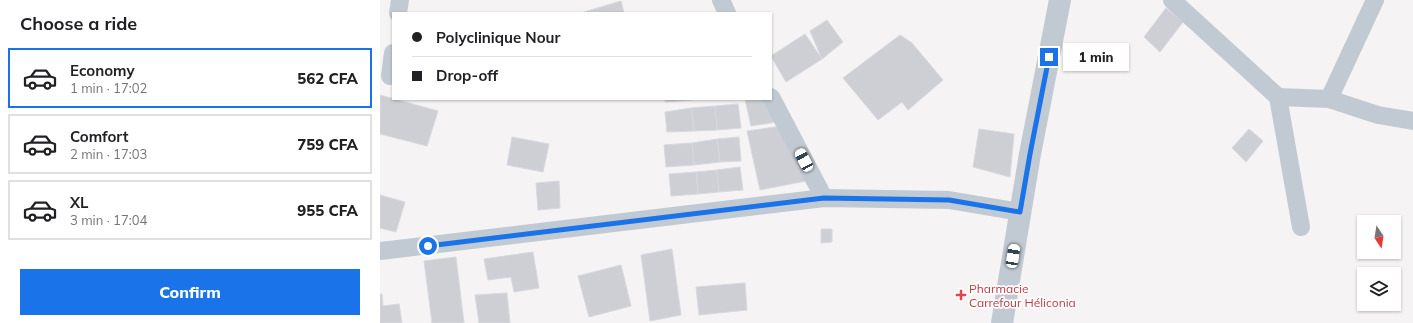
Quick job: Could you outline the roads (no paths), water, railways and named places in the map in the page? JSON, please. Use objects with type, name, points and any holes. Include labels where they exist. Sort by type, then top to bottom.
[{"type":"street","points":[[398,12],[400,0]]},
{"type":"street","points":[[720,0],[726,12]]},
{"type":"street","points":[[1002,323],[1030,154],[1060,0]]},
{"type":"street","points":[[1172,0],[1278,97],[1301,227]]},
{"type":"street","points":[[1329,99],[1375,0]]},
{"type":"street","points":[[390,76],[392,61]]},
{"type":"street","points":[[1278,97],[1329,99],[1378,114],[1413,121]]},
{"type":"street","points":[[772,99],[824,198]]},
{"type":"street","points":[[380,251],[824,198],[949,200],[1020,212]]},
{"type":"place","name":"Pharmacie Carrefour Héliconia","points":[[961,295]]}]
